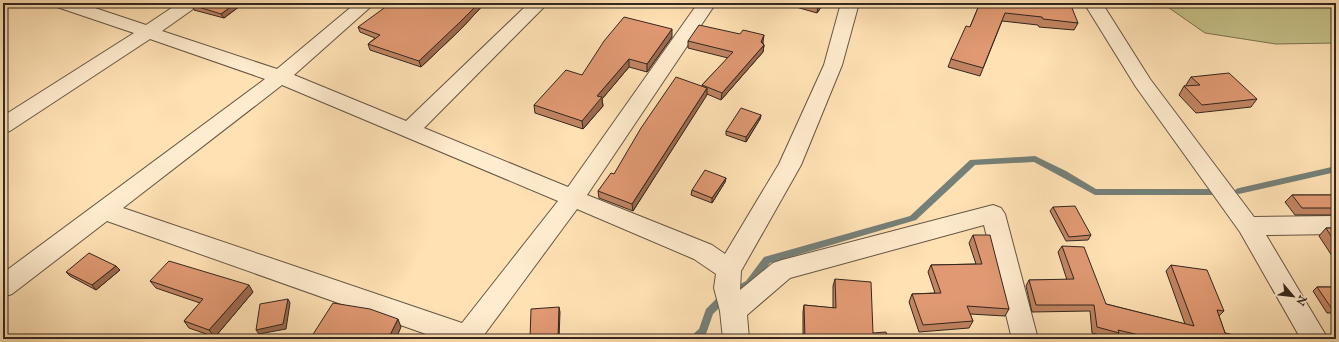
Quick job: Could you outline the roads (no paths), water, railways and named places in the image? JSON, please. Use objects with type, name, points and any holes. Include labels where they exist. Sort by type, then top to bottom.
[{"type":"street","points":[[63,3],[280,77],[410,130],[572,199],[704,252],[730,293],[736,339]]},
{"type":"street","points":[[3,126],[190,3]]},
{"type":"street","points":[[3,287],[280,77],[366,3]]},
{"type":"street","points":[[410,130],[539,3]]},
{"type":"street","points":[[104,211],[467,337],[572,199],[706,3]]},
{"type":"street","points":[[730,293],[790,164],[833,65],[850,3]]},
{"type":"street","points":[[1093,3],[1143,83],[1248,226],[1315,339]]},
{"type":"street","points":[[730,293],[782,270],[993,214],[1025,339]]},
{"type":"street","points":[[1248,226],[1336,225]]},
{"type":"waterway","points":[[694,339],[703,331],[709,312],[722,299],[749,284],[767,260],[913,218],[973,162],[1035,159],[1063,173],[1095,192],[1217,192]]},
{"type":"waterway","points":[[1239,191],[1336,169]]}]
